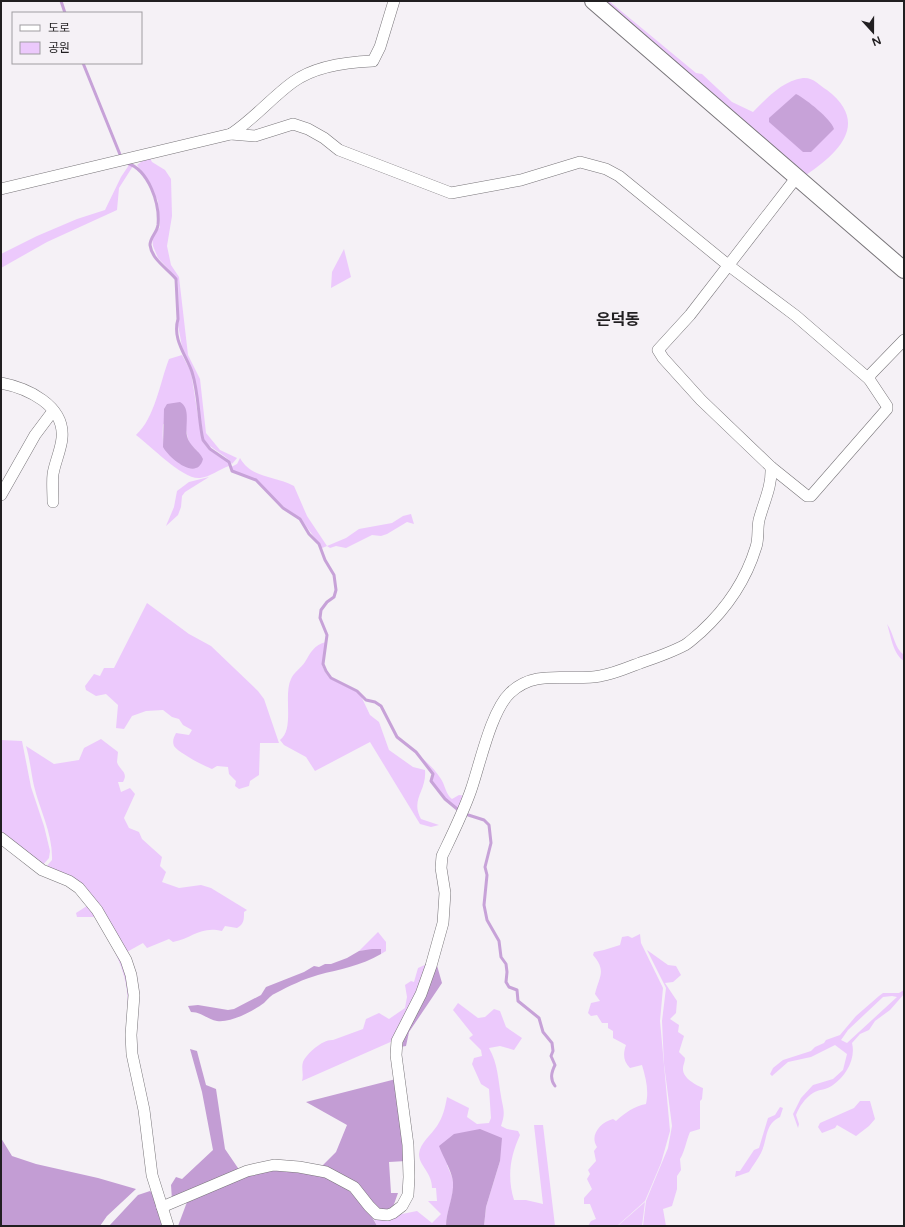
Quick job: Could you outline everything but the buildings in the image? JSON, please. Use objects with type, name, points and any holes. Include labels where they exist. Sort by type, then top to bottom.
[{"type":"main road","points":[[592,1],[904,270]]},
{"type":"street","points":[[231,134],[255,117],[294,82],[309,73],[352,61],[373,60],[380,47],[394,1]]},
{"type":"street","points":[[1,189],[231,134],[255,136],[293,124],[308,129],[324,138],[339,150],[451,193],[521,180],[580,162],[606,169],[619,176],[728,265],[796,316],[870,379],[887,406],[887,409],[811,496],[807,496],[770,468],[701,400],[663,358],[658,350],[690,315],[728,265],[796,178]]},
{"type":"street","points":[[870,379],[871,374],[904,340]]},
{"type":"street","points":[[1,383],[26,390],[44,400],[61,423],[62,438],[53,475],[54,502]]},
{"type":"street","points":[[1,495],[35,435],[52,411]]},
{"type":"street","points":[[162,1207],[247,1171],[274,1164],[326,1172],[354,1187],[377,1214],[388,1215],[402,1206],[408,1195],[408,1153],[396,1056],[397,1041],[421,994],[431,966],[443,923],[445,893],[441,868],[442,856],[471,791],[496,717],[510,693],[524,682],[550,676],[581,678],[607,674],[665,655],[686,645],[728,603],[749,565],[757,545],[758,522],[771,480],[770,468]]},
{"type":"street","points":[[1,838],[42,870],[70,881],[79,888],[97,910],[126,960],[131,975],[134,995],[131,1035],[132,1054],[144,1110],[152,1175],[168,1226]]},
{"type":"green space","points":[[599,1],[609,1],[696,73],[702,74],[732,102],[753,112],[782,86],[803,78],[813,80],[840,102],[846,114],[848,126],[845,137],[829,157],[806,175]]},
{"type":"green space","points":[[149,156],[152,162],[165,170],[171,179],[172,216],[167,246],[171,265],[179,277],[188,355],[200,379],[206,433],[220,450],[237,458],[232,464],[226,457],[210,447],[204,440],[193,372],[183,352],[178,325],[178,282],[174,275],[158,258],[153,246],[152,238],[160,227],[158,201],[137,165]]},
{"type":"green space","points":[[129,165],[133,166],[119,188],[117,210],[47,242],[1,268],[1,254],[37,236],[77,219],[105,210],[121,177]]},
{"type":"green space","points":[[344,249],[351,277],[331,288],[332,272]]},
{"type":"green space","points":[[182,355],[191,372],[202,441],[209,450],[228,462],[229,466],[211,475],[200,478],[185,474],[136,435],[143,428],[152,410],[169,359]],"holes":[[[163,424],[186,430],[189,443],[198,452],[180,464],[170,455],[163,443]]]},
{"type":"green space","points":[[240,458],[251,470],[294,486],[307,516],[327,546],[322,548],[301,519],[284,507],[256,480],[232,471],[231,467],[237,464]]},
{"type":"green space","points":[[209,477],[185,492],[182,496],[181,507],[178,515],[166,526],[174,507],[177,491],[189,482]]},
{"type":"green space","points":[[411,514],[414,524],[407,522],[387,534],[381,536],[372,535],[346,548],[336,546],[330,548],[327,546],[346,538],[359,529],[392,523],[403,516]]},
{"type":"green space","points":[[147,603],[189,634],[211,646],[258,691],[264,699],[279,743],[260,743],[259,775],[250,781],[249,786],[239,789],[235,786],[236,781],[229,774],[228,767],[217,766],[212,769],[192,759],[177,749],[173,742],[176,733],[189,735],[192,730],[183,725],[179,719],[172,717],[163,710],[146,711],[132,716],[124,729],[116,728],[118,705],[106,694],[96,696],[86,690],[85,686],[94,674],[100,676],[104,668],[114,668]]},
{"type":"green space","points":[[887,624],[898,648],[904,655],[904,661],[897,654]]},
{"type":"green space","points":[[326,642],[322,665],[325,672],[331,679],[357,692],[361,696],[370,715],[379,722],[389,750],[413,767],[425,770],[424,784],[417,806],[418,812],[421,819],[439,825],[431,827],[420,824],[370,742],[315,771],[306,757],[284,745],[280,740],[287,728],[288,694],[291,679],[305,662],[313,649]]},
{"type":"green space","points":[[101,739],[118,752],[117,762],[125,776],[123,782],[118,782],[121,792],[130,788],[135,794],[124,818],[129,828],[139,832],[142,839],[162,857],[160,866],[166,872],[162,882],[179,888],[201,885],[211,888],[247,910],[244,912],[243,922],[237,928],[225,926],[222,931],[202,931],[173,942],[169,939],[147,948],[143,943],[125,953],[101,909],[45,868],[52,860],[52,850],[46,823],[34,786],[26,746],[54,764],[79,760],[84,748]]},
{"type":"green space","points":[[1,740],[22,741],[31,787],[44,826],[50,851],[49,858],[42,866],[1,834]]},
{"type":"green space","points":[[422,758],[439,776],[448,795],[452,799],[459,795],[466,796],[461,811],[445,799],[432,781],[434,774]]},
{"type":"green space","points":[[90,904],[116,947],[131,987],[128,1011],[128,997],[123,972],[109,940],[96,917],[77,917],[76,913]]},
{"type":"green space","points":[[378,932],[386,942],[386,951],[381,954],[381,949],[359,951]]},
{"type":"green space","points":[[640,934],[641,943],[663,988],[660,1021],[670,1131],[661,1163],[645,1201],[617,1226],[588,1226],[591,1221],[596,1219],[590,1204],[584,1204],[584,1198],[592,1189],[587,1179],[590,1174],[588,1170],[596,1161],[594,1151],[597,1147],[594,1138],[595,1134],[604,1123],[613,1119],[616,1121],[630,1110],[646,1104],[647,1094],[646,1080],[642,1065],[630,1068],[624,1057],[626,1045],[613,1038],[613,1031],[608,1028],[608,1023],[602,1023],[597,1015],[591,1016],[588,1013],[591,1003],[600,1001],[595,994],[601,970],[600,965],[593,955],[594,952],[620,945],[622,937],[628,936],[632,938]]},
{"type":"green space","points":[[647,950],[668,965],[676,966],[681,975],[673,982],[665,983],[677,1001],[676,1013],[670,1019],[679,1025],[678,1032],[684,1036],[679,1052],[685,1058],[683,1072],[690,1081],[703,1088],[702,1099],[700,1101],[700,1129],[690,1132],[680,1159],[681,1170],[677,1176],[677,1189],[672,1206],[663,1209],[666,1226],[643,1226],[646,1201],[668,1148],[672,1126],[664,1064],[662,1021],[666,988]]},
{"type":"green space","points":[[429,963],[395,1040],[302,1081],[303,1062],[305,1058],[320,1044],[363,1029],[366,1019],[379,1013],[389,1019],[405,1008],[407,997],[405,985],[411,981],[414,982],[418,968]]},
{"type":"green space","points":[[904,990],[904,994],[890,1010],[875,1021],[869,1030],[860,1034],[852,1043],[853,1055],[849,1067],[842,1077],[831,1087],[813,1093],[807,1097],[796,1115],[799,1124],[798,1128],[793,1114],[801,1098],[813,1085],[833,1079],[843,1070],[847,1054],[835,1045],[811,1057],[788,1062],[772,1076],[770,1074],[773,1068],[783,1060],[811,1051],[815,1047],[824,1043],[826,1040],[840,1035],[856,1016],[883,993],[899,993]],"holes":[[[883,997],[897,997],[847,1043],[841,1040],[848,1030]]]},
{"type":"green space","points":[[458,1003],[478,1018],[485,1017],[494,1009],[500,1011],[506,1027],[522,1038],[514,1050],[500,1046],[489,1048],[496,1066],[504,1114],[501,1126],[518,1131],[520,1135],[512,1159],[510,1175],[512,1192],[514,1200],[526,1200],[543,1204],[534,1125],[543,1125],[555,1226],[484,1226],[486,1207],[500,1161],[447,1165],[453,1179],[453,1187],[446,1226],[377,1226],[373,1217],[397,1215],[417,1211],[432,1223],[441,1214],[428,1201],[437,1201],[436,1188],[432,1188],[430,1178],[421,1162],[419,1154],[421,1146],[441,1119],[445,1109],[447,1097],[469,1108],[467,1117],[477,1124],[489,1123],[491,1118],[489,1089],[481,1084],[472,1064],[474,1058],[482,1056],[481,1050],[469,1038],[473,1035],[453,1010]]},
{"type":"green space","points":[[860,1101],[870,1101],[875,1119],[869,1126],[856,1136],[837,1125],[835,1128],[822,1133],[818,1127],[820,1123],[854,1108]]},
{"type":"green space","points":[[780,1107],[783,1108],[780,1117],[771,1124],[761,1153],[749,1172],[735,1177],[736,1171],[740,1171],[754,1150],[759,1148],[768,1118],[775,1115]]},
{"type":"green space","points":[[645,1202],[642,1226],[618,1226],[621,1223]]},
{"type":"shaded area","points":[[796,94],[818,110],[828,120],[834,129],[811,152],[803,152],[769,122],[769,118]]},
{"type":"shaded area","points":[[180,402],[187,412],[188,439],[203,459],[200,466],[195,468],[183,466],[171,457],[163,447],[164,409],[167,404]]},
{"type":"shaded area","points":[[381,949],[381,954],[358,964],[318,975],[297,983],[273,995],[264,1003],[242,1016],[229,1020],[217,1021],[198,1013],[191,1012],[188,1006],[198,1005],[228,1010],[234,1009],[261,995],[266,987],[304,972],[314,966],[319,967],[325,964],[331,964],[347,958],[359,951]]},
{"type":"shaded area","points":[[436,962],[442,983],[409,1032],[406,1046],[400,1047]]},
{"type":"shaded area","points":[[190,1049],[197,1051],[206,1085],[216,1089],[225,1149],[240,1171],[172,1200],[171,1185],[176,1177],[182,1179],[213,1150],[202,1092]]},
{"type":"shaded area","points":[[396,1079],[406,1161],[389,1162],[391,1193],[398,1193],[393,1207],[383,1212],[321,1167],[336,1152],[347,1125],[306,1102]]},
{"type":"shaded area","points":[[480,1129],[502,1138],[500,1161],[486,1207],[484,1226],[446,1226],[453,1182],[439,1146],[454,1134]]},
{"type":"shaded area","points":[[1,1138],[12,1156],[36,1164],[98,1178],[136,1189],[107,1216],[100,1226],[1,1226]]},
{"type":"shaded area","points":[[270,1170],[317,1174],[339,1183],[361,1203],[377,1226],[178,1226],[187,1202],[245,1177]]},
{"type":"shaded area","points":[[150,1191],[155,1195],[164,1226],[109,1226],[138,1195]]},
{"type":"waterway","points":[[61,1],[65,12]]},
{"type":"waterway","points":[[83,64],[121,157]]},
{"type":"waterway","points":[[127,163],[135,167],[147,180],[155,198],[158,225],[150,245],[151,250],[157,259],[176,279],[178,340],[192,372],[203,440],[210,449],[229,462],[232,471],[256,480],[283,508],[300,519],[309,534],[319,544],[325,560],[334,575],[336,590],[334,597],[327,602],[321,610],[320,618],[327,635],[323,664],[326,671],[331,678],[357,691],[366,700],[375,702],[381,706],[397,737],[416,752],[433,774],[431,781],[445,799],[462,813],[484,820],[489,825],[491,843],[485,867],[487,875],[484,905],[487,920],[499,941],[501,957],[506,964],[506,982],[509,987],[517,990],[518,1001],[539,1018],[543,1032],[552,1043],[553,1051],[551,1056],[555,1065],[552,1078],[555,1086]]},
{"type":"district","name":"은덕동","points":[[618,320]]}]
